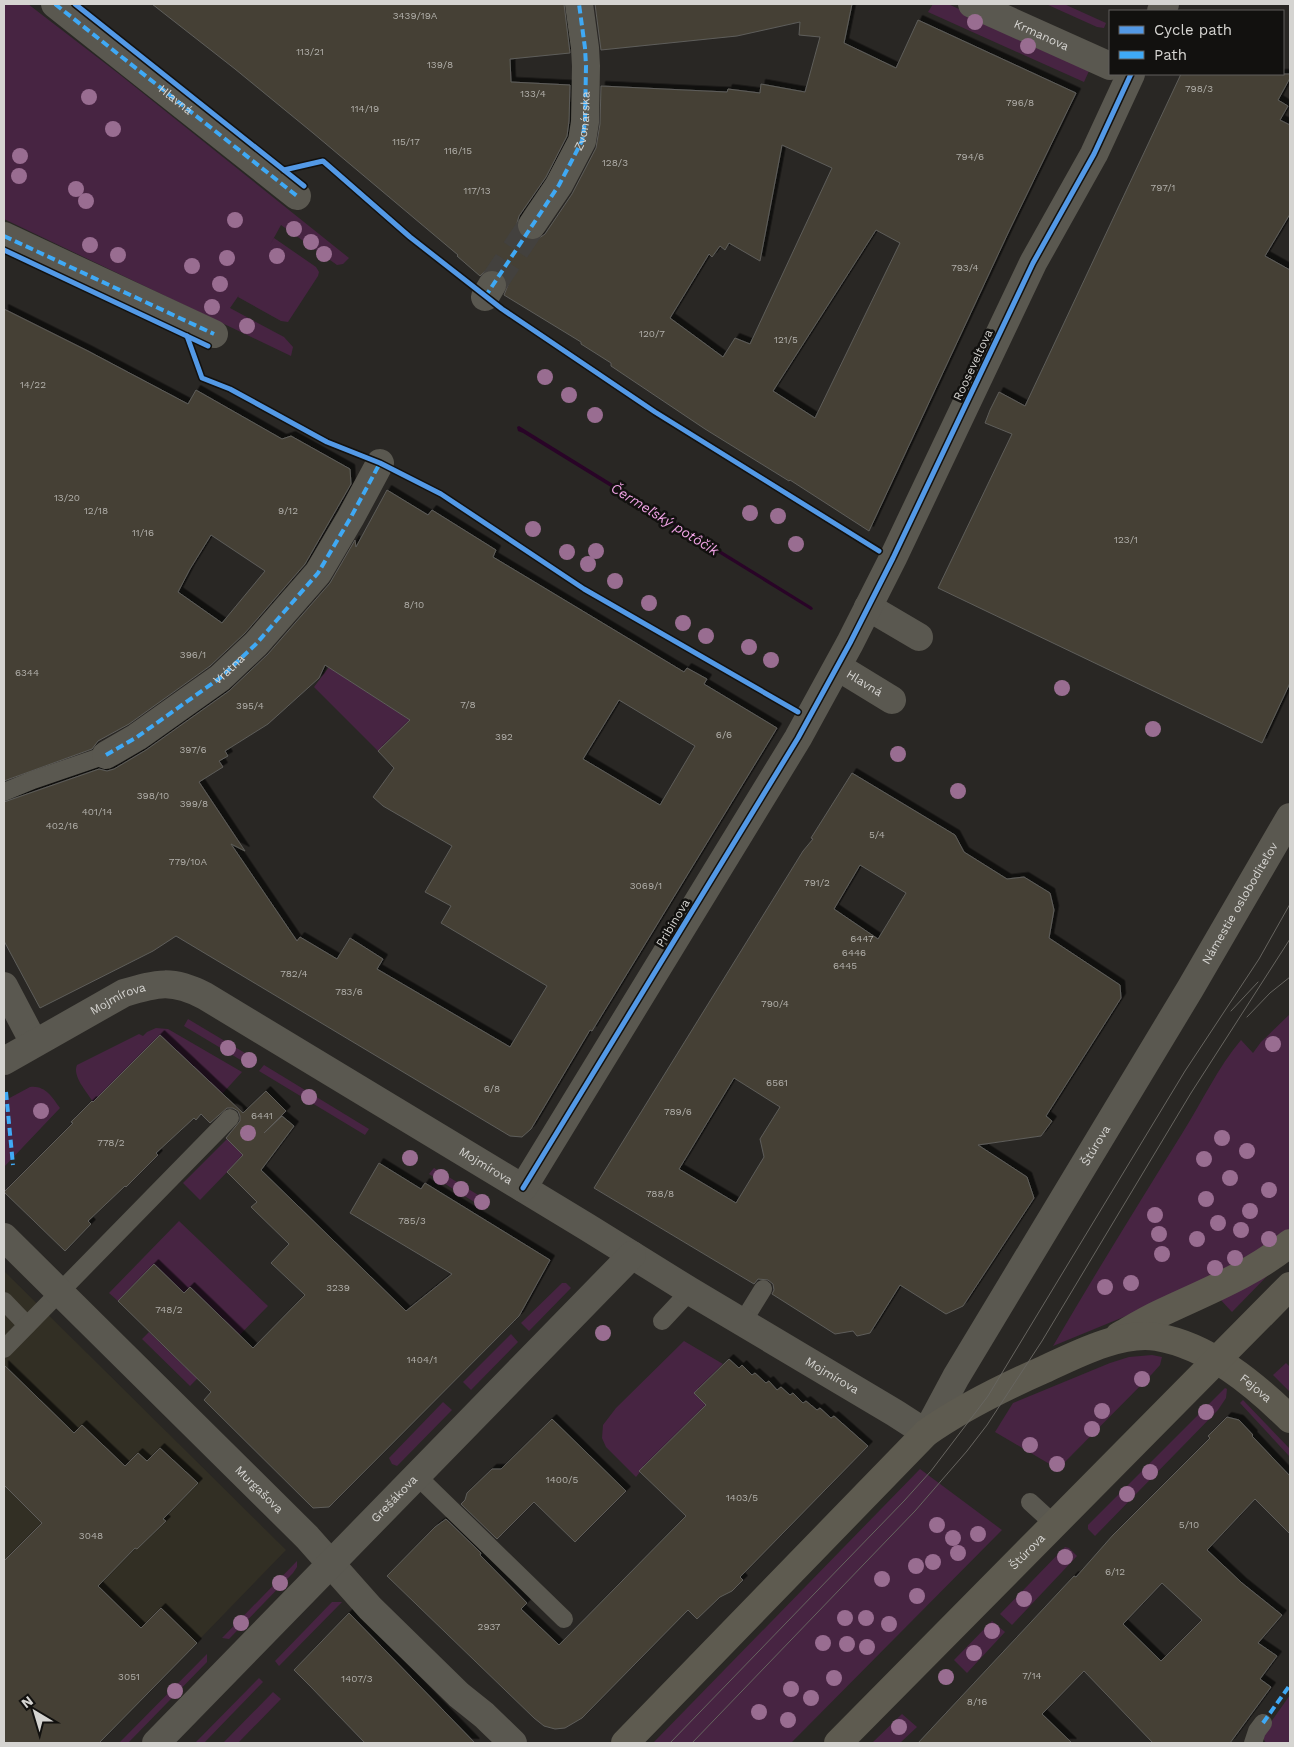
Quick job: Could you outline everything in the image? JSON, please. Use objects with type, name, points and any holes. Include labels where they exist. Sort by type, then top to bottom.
[{"type":"street","name":"Hlavná","points":[[55,4],[297,196]]},
{"type":"street","name":"Zvonárska","points":[[532,225],[560,185],[582,141],[585,122],[586,66],[578,4]]},
{"type":"street","name":"Krmanova","points":[[972,4],[1109,65]]},
{"type":"street","name":"Rooseveltova","points":[[838,667],[1033,263],[1094,154],[1123,75]]},
{"type":"street","points":[[4,236],[214,334]]},
{"type":"street","name":"Vrátna","points":[[106,754],[153,726],[220,678],[256,644],[318,573],[380,463]]},
{"type":"street","points":[[868,607],[919,638]]},
{"type":"street","name":"Hlavná","points":[[838,667],[892,700]]},
{"type":"street","name":"Pribinova","points":[[523,1188],[798,738],[838,667]]},
{"type":"street","name":"Námestie osloboditeľov","points":[[1190,989],[1290,817]]},
{"type":"street","name":"Mojmírova","points":[[4,1061],[124,993],[138,988],[167,984],[186,988],[204,996],[690,1291],[896,1413],[926,1433]]},
{"type":"street","points":[[4,986],[34,1044]]},
{"type":"street","name":"Štúrova","points":[[926,1433],[956,1377],[1190,989]]},
{"type":"street","name":"Murgašova","points":[[4,1237],[304,1533],[370,1608],[458,1695],[484,1715],[514,1743]]},
{"type":"street","name":"Štúrova","points":[[1105,1344],[1157,1315],[1260,1266],[1290,1243]]},
{"type":"street","name":"Grešákova","points":[[156,1743],[632,1255]]},
{"type":"street","name":"Štúrova","points":[[838,1743],[1290,1286]]},
{"type":"street","name":"Štúrova","points":[[625,1743],[926,1433],[963,1409],[1002,1388],[1067,1359],[1124,1338],[1157,1337],[1190,1347],[1217,1361]]},
{"type":"street","name":"Fejova","points":[[1217,1361],[1238,1374],[1265,1395],[1290,1419]]},
{"type":"lane","name":"Vrátna","points":[[4,792],[106,754]]},
{"type":"lane","points":[[4,1349],[230,1118]]},
{"type":"lane","points":[[742,1322],[763,1289]]},
{"type":"lane","points":[[662,1321],[690,1291]]},
{"type":"lane","points":[[4,1301],[28,1325]]},
{"type":"lane","points":[[416,1475],[564,1620]]},
{"type":"lane","points":[[1030,1502],[1054,1524]]},
{"type":"lane","points":[[1253,1743],[1257,1731],[1263,1723]]},
{"type":"shaded area","points":[[4,4],[28,4],[119,74],[349,258],[343,264],[337,265],[281,225],[270,245],[274,238],[316,267],[319,272],[318,276],[288,322],[281,321],[238,297],[239,295],[230,308],[284,337],[293,347],[291,356],[4,219]]},
{"type":"shaded area","points":[[933,4],[948,4],[1078,63],[1089,71],[1084,82],[928,12]]},
{"type":"shaded area","points":[[1046,4],[1064,4],[1106,23],[1104,28],[1097,27]]},
{"type":"shaded area","points":[[329,667],[428,732],[410,751],[393,736],[378,751],[314,687]]},
{"type":"shaded area","points":[[1290,1014],[1290,1230],[1276,1241],[1177,1295],[1053,1346],[1233,1050],[1241,1040],[1253,1053],[1261,1042]]},
{"type":"shaded area","points":[[188,1019],[255,1059],[249,1065],[184,1026]]},
{"type":"shaded area","points":[[156,1028],[168,1029],[242,1072],[222,1094],[160,1035],[93,1102],[78,1079],[77,1065],[139,1034],[143,1036]]},
{"type":"shaded area","points":[[264,1065],[369,1129],[365,1135],[259,1071]]},
{"type":"shaded area","points":[[30,1087],[44,1090],[60,1108],[4,1167],[4,1101]]},
{"type":"shaded area","points":[[248,1118],[264,1134],[200,1200],[183,1183]]},
{"type":"shaded area","points":[[434,1168],[488,1201],[484,1208],[429,1174]]},
{"type":"shaded area","points":[[179,1221],[268,1306],[190,1386],[142,1339],[149,1332],[185,1367],[190,1288],[184,1293],[154,1264],[118,1301],[109,1293]]},
{"type":"shaded area","points":[[1274,1269],[1232,1312],[1218,1297]]},
{"type":"shaded area","points":[[4,1271],[286,1550],[99,1743],[4,1743]]},
{"type":"shaded area","points":[[562,1283],[566,1283],[571,1288],[529,1331],[521,1323]]},
{"type":"shaded area","points":[[511,1334],[518,1342],[471,1390],[463,1382]]},
{"type":"shaded area","points":[[684,1341],[723,1364],[694,1393],[706,1405],[639,1471],[636,1477],[606,1447],[602,1438],[603,1425],[616,1408]]},
{"type":"shaded area","points":[[1152,1355],[1162,1357],[1160,1365],[1058,1469],[995,1432],[1013,1403],[1110,1363],[1129,1357]]},
{"type":"shaded area","points":[[1286,1363],[1290,1367],[1290,1392],[1273,1375]]},
{"type":"shaded area","points":[[1225,1388],[1227,1389],[1226,1398],[1218,1410],[1095,1536],[1088,1529],[1088,1525]]},
{"type":"shaded area","points":[[1243,1400],[1290,1449],[1290,1457],[1240,1403]]},
{"type":"shaded area","points":[[443,1402],[452,1410],[397,1466],[392,1464],[389,1458]]},
{"type":"shaded area","points":[[920,1469],[1002,1530],[791,1743],[653,1743]]},
{"type":"shaded area","points":[[1065,1547],[1069,1548],[1077,1556],[1012,1625],[1000,1614]]},
{"type":"shaded area","points":[[297,1561],[297,1567],[293,1573],[229,1639],[222,1638]]},
{"type":"shaded area","points":[[332,1602],[342,1602],[279,1666],[275,1661]]},
{"type":"shaded area","points":[[992,1621],[1005,1632],[967,1673],[954,1660]]},
{"type":"shaded area","points":[[207,1654],[207,1662],[128,1743],[119,1743]]},
{"type":"shaded area","points":[[259,1678],[263,1682],[204,1743],[195,1743]]},
{"type":"shaded area","points":[[273,1692],[281,1699],[238,1743],[223,1743]]},
{"type":"shaded area","points":[[1290,1695],[1290,1743],[1266,1743],[1263,1738],[1266,1729]]},
{"type":"shaded area","points":[[902,1714],[917,1727],[900,1743],[872,1743]]},
{"type":"water","name":"Čermeľský potôčik","points":[[519,426],[813,609],[811,610],[518,431],[517,427]]},
{"type":"building","points":[[152,4],[564,4],[570,53],[510,59],[511,82],[570,85],[567,136],[546,177],[519,216],[517,223],[518,232],[524,238],[530,240],[538,239],[545,234],[572,194],[596,148],[600,124],[601,86],[727,92],[728,89],[760,93],[761,84],[805,92],[820,37],[799,35],[800,22],[737,36],[601,50],[595,4],[852,4],[844,43],[896,68],[918,20],[1076,93],[1009,231],[869,531],[790,480],[705,429],[611,366],[611,363],[581,344],[581,342],[504,295],[508,285],[505,277],[500,272],[492,269],[485,271],[480,276],[458,255],[235,69]],"holes":[[[782,145],[832,168],[750,344],[735,338],[723,357],[670,318],[709,254],[712,257],[720,246],[725,250],[729,243],[760,261]],[[876,230],[900,243],[815,418],[773,391]]]},
{"type":"building","points":[[1290,74],[1290,78],[1278,100],[1288,106],[1280,120],[1290,125],[1290,214],[1265,256],[1290,270],[1290,683],[1262,743],[938,588],[1012,434],[985,423],[990,410],[999,392],[1025,406],[1181,75]]},
{"type":"building","points":[[4,309],[188,404],[196,390],[282,439],[291,436],[350,469],[351,484],[305,564],[245,633],[210,666],[129,724],[98,741],[92,749],[4,781]],"holes":[[[211,535],[265,571],[222,623],[178,592]]]},
{"type":"building","points":[[387,490],[428,515],[432,510],[496,550],[493,557],[684,672],[687,668],[707,679],[704,684],[777,728],[531,1129],[522,1137],[510,1136],[176,936],[153,951],[40,1008],[4,941],[4,802],[99,769],[107,771],[114,769],[146,750],[229,691],[268,654],[330,583],[355,540],[356,547]],"holes":[[[325,665],[410,720],[378,751],[394,768],[373,797],[383,806],[452,846],[425,892],[451,906],[441,923],[547,986],[510,1047],[377,969],[383,959],[350,938],[337,959],[300,937],[297,941],[231,844],[245,851],[199,782],[223,767],[219,761],[228,756],[225,751],[268,724],[319,678]],[[619,700],[695,746],[660,805],[583,759]]]},
{"type":"building","points":[[852,773],[955,835],[964,852],[1007,879],[1024,877],[1050,893],[1054,910],[1049,938],[1120,985],[1121,998],[1046,1116],[1052,1121],[1041,1136],[978,1145],[1027,1177],[1034,1198],[963,1306],[946,1314],[900,1285],[870,1333],[857,1336],[853,1331],[835,1334],[772,1294],[774,1290],[773,1284],[768,1280],[758,1279],[754,1284],[594,1188],[803,851],[813,839],[811,838]],"holes":[[[860,865],[906,893],[878,939],[834,909]],[[734,1078],[780,1107],[760,1139],[764,1157],[736,1203],[679,1169]]]},
{"type":"building","points":[[160,1035],[243,1113],[266,1091],[286,1111],[264,1133],[282,1116],[294,1126],[261,1170],[406,1311],[452,1274],[350,1213],[379,1163],[421,1189],[425,1183],[550,1260],[519,1316],[329,1507],[313,1508],[204,1400],[211,1392],[118,1301],[154,1264],[184,1293],[190,1287],[253,1348],[305,1295],[271,1263],[289,1244],[251,1207],[257,1202],[227,1172],[243,1155],[226,1138],[240,1121],[238,1111],[233,1108],[227,1108],[210,1123],[201,1114],[196,1120],[194,1118],[156,1153],[158,1155],[126,1187],[88,1221],[91,1224],[65,1251],[4,1192],[73,1123],[71,1122]]},
{"type":"building","points":[[729,1359],[739,1368],[742,1365],[752,1375],[755,1373],[766,1383],[769,1381],[777,1390],[781,1387],[790,1395],[793,1393],[803,1403],[806,1401],[817,1410],[820,1408],[831,1418],[834,1416],[868,1446],[740,1577],[743,1580],[732,1591],[720,1597],[697,1619],[688,1610],[582,1718],[565,1728],[555,1729],[544,1726],[387,1576],[435,1527],[446,1519],[481,1553],[480,1555],[527,1603],[521,1609],[559,1645],[686,1516],[639,1471],[706,1405],[694,1393]]},
{"type":"building","points":[[4,1365],[74,1433],[82,1425],[125,1466],[138,1453],[147,1461],[160,1448],[198,1483],[163,1519],[166,1521],[137,1549],[135,1548],[98,1586],[141,1628],[161,1608],[197,1643],[99,1743],[4,1743],[4,1561],[42,1523],[4,1485]]},
{"type":"building","points":[[1227,1417],[1239,1420],[1290,1476],[1290,1534],[1255,1499],[1207,1550],[1242,1583],[1282,1615],[1258,1643],[1277,1656],[1260,1679],[1271,1687],[1230,1743],[1153,1743],[1084,1671],[1042,1714],[1072,1743],[918,1743],[1074,1576],[1076,1577],[1113,1535],[1210,1438],[1208,1436]],"holes":[[[1162,1583],[1202,1620],[1161,1661],[1123,1624]]]},
{"type":"building","points":[[552,1419],[626,1491],[575,1542],[534,1502],[497,1539],[461,1504],[465,1500],[467,1493],[492,1469],[501,1469]]},
{"type":"building","points":[[349,1613],[475,1743],[365,1743],[294,1670]]},
{"type":"tunnel","points":[[492,285],[532,225]]},
{"type":"tram line","points":[[670,1743],[904,1501],[931,1471],[988,1396],[1185,1071],[1259,959],[1290,904]]},
{"type":"tram line","points":[[692,1743],[915,1511],[987,1425],[1042,1341],[1191,1093],[1290,939]]},
{"type":"tram line","points":[[1247,1017],[1270,993],[1290,977]]},
{"type":"tram line","points":[[1231,1011],[1258,982]]},
{"type":"marked path","points":[[55,4],[297,196]]},
{"type":"marked path","points":[[485,297],[559,185],[582,141],[585,122],[586,66],[579,4]]},
{"type":"marked path","points":[[4,236],[214,334]]},
{"type":"marked path","points":[[106,755],[137,737],[220,678],[256,644],[318,573],[380,463]]},
{"type":"marked path","points":[[6,1092],[13,1165]]},
{"type":"marked path","points":[[1263,1723],[1290,1685]]},
{"type":"cycle path","points":[[75,4],[304,186]]},
{"type":"cycle path","points":[[523,1188],[798,738],[850,643],[893,558],[1033,263],[1094,154],[1131,75]]},
{"type":"cycle path","points":[[284,170],[323,161],[410,237],[502,309],[655,412],[879,551]]},
{"type":"cycle path","points":[[4,250],[208,346]]},
{"type":"cycle path","points":[[187,336],[202,378],[230,389],[327,442],[380,463],[441,494],[584,589],[798,712]]}]
